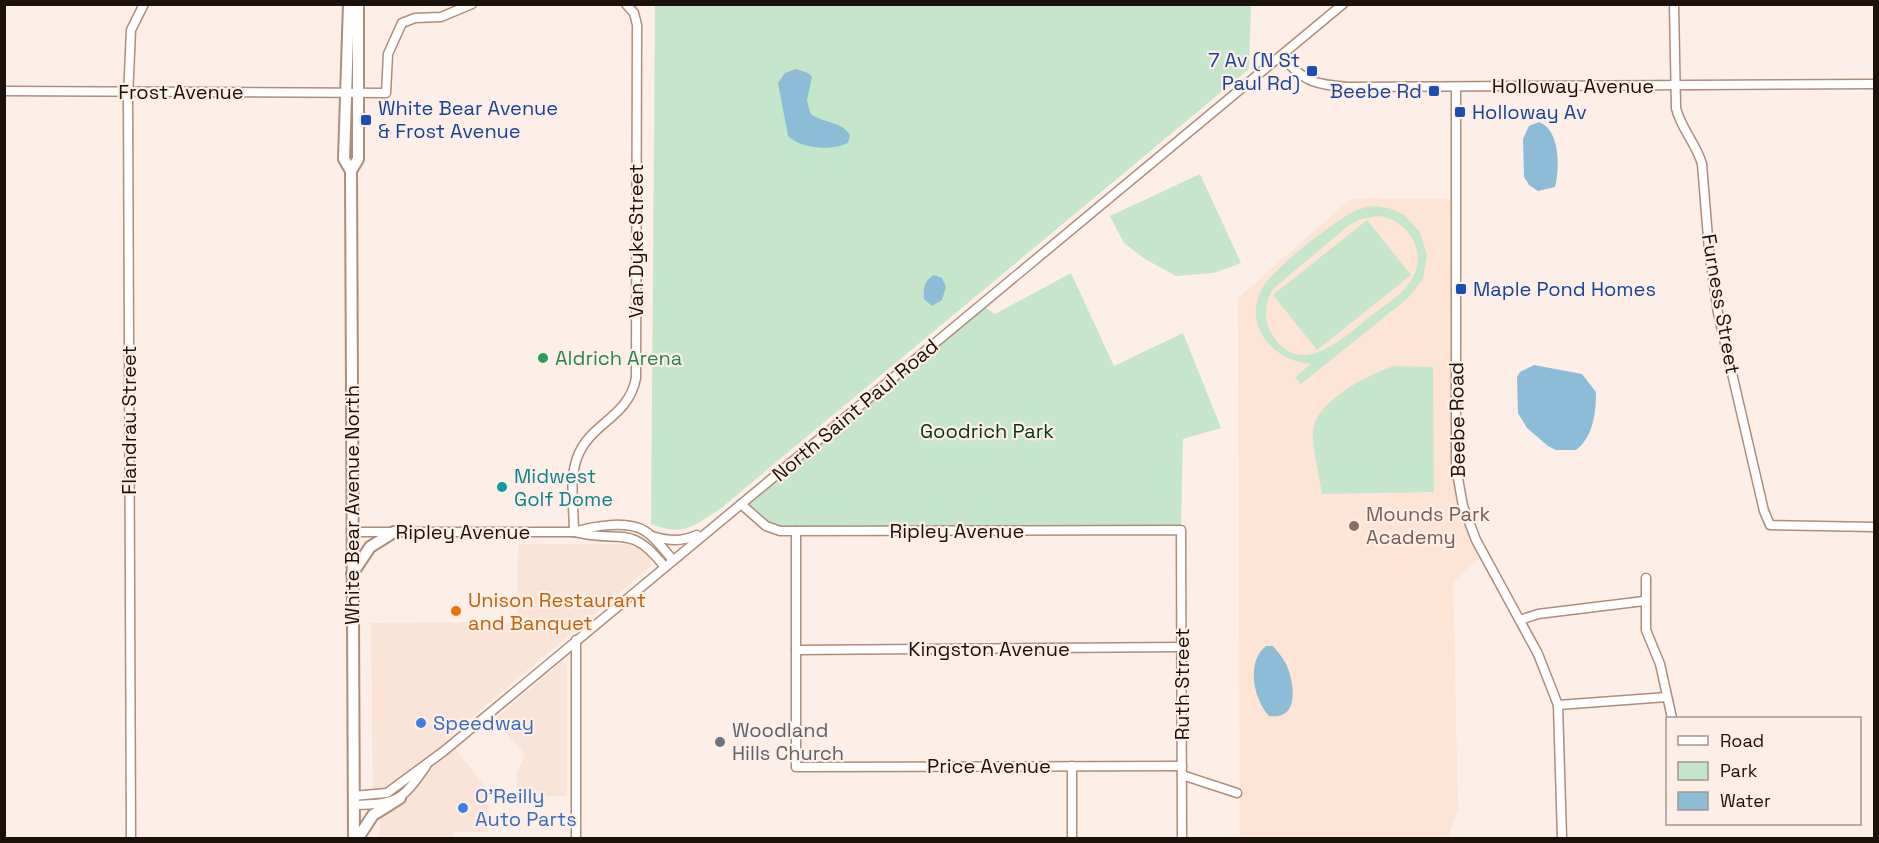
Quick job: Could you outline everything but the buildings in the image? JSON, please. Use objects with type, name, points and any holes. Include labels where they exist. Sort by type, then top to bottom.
[{"type":"main road","name":"White Bear Avenue North","points":[[349,4],[344,159],[351,171],[353,800],[356,838]]},
{"type":"main road","name":"White Bear Avenue North","points":[[351,171],[358,159],[358,4]]},
{"type":"main road","points":[[352,574],[370,546],[394,532]]},
{"type":"main road","points":[[356,838],[373,815],[400,798]]},
{"type":"street","name":"Flandrau Street","points":[[130,838],[129,92],[131,30],[144,4]]},
{"type":"street","points":[[358,92],[386,93],[388,54],[402,23],[415,18],[441,17],[472,4]]},
{"type":"street","name":"Van Dyke Street","points":[[574,532],[577,458],[588,438],[625,405],[636,378],[637,25],[634,13],[626,4]]},
{"type":"street","name":"North Saint Paul Road","points":[[353,800],[387,793],[428,763],[1282,57],[1343,4]]},
{"type":"street","name":"Furness Street","points":[[1674,4],[1675,86],[1680,122],[1698,151],[1702,164],[1709,250],[1718,313],[1764,511],[1770,525],[1875,527]]},
{"type":"street","name":"Holloway Avenue","points":[[1282,57],[1295,71],[1314,84],[1348,87],[1875,84]]},
{"type":"street","name":"Beebe Road","points":[[1456,87],[1456,467],[1463,506],[1472,531],[1546,672],[1558,705],[1562,838]]},
{"type":"street","name":"Frost Avenue","points":[[4,91],[358,92]]},
{"type":"street","name":"Ripley Avenue","points":[[741,504],[766,526],[780,531],[1181,530]]},
{"type":"street","name":"Ripley Avenue","points":[[574,532],[591,527],[626,526],[642,529],[652,536],[670,541],[686,540],[706,532]]},
{"type":"street","name":"Ruth Street","points":[[1181,530],[1182,838]]},
{"type":"street","points":[[796,531],[796,650]]},
{"type":"street","name":"Ripley Avenue","points":[[351,532],[574,532],[639,541],[664,566]]},
{"type":"street","points":[[652,536],[672,560]]},
{"type":"street","points":[[1646,578],[1644,601],[1646,630],[1660,664],[1672,717]]},
{"type":"street","points":[[1520,620],[1538,614],[1644,601]]},
{"type":"street","points":[[576,640],[576,838]]},
{"type":"street","name":"Kingston Avenue","points":[[796,650],[1182,647]]},
{"type":"street","name":"Price Avenue","points":[[796,650],[796,767],[1072,766],[1182,770],[1238,793]]},
{"type":"street","points":[[1558,705],[1667,697]]},
{"type":"street","name":"North Saint Paul Road","points":[[400,798],[428,763]]},
{"type":"street","points":[[1072,766],[1072,838]]},
{"type":"street","points":[[353,800],[384,804],[400,798]]},
{"type":"shaded area","name":"Mounds Park Academy","points":[[1351,199],[1453,199],[1452,470],[1456,495],[1481,557],[1453,582],[1458,809],[1448,838],[1240,838],[1238,298]]},
{"type":"shaded area","points":[[518,544],[634,544],[648,553],[651,566],[447,738],[489,792],[488,832],[453,832],[452,838],[379,838],[381,817],[373,809],[371,623],[517,622]]},
{"type":"shaded area","points":[[562,662],[567,664],[567,796],[517,797],[517,773],[525,754],[494,720]]},
{"type":"green space","points":[[655,5],[1251,5],[1249,69],[720,509],[688,528],[672,529],[651,524]]},
{"type":"green space","points":[[1200,174],[1241,263],[1214,273],[1176,276],[1145,259],[1124,243],[1110,216]]},
{"type":"green space","points":[[1373,206],[1389,208],[1404,215],[1420,232],[1427,255],[1423,279],[1408,298],[1301,384],[1295,377],[1311,364],[1284,356],[1264,338],[1258,327],[1257,301],[1263,287],[1278,269],[1317,236],[1356,210]],"holes":[[[1380,216],[1391,219],[1408,232],[1417,251],[1418,261],[1415,272],[1406,287],[1333,345],[1307,355],[1294,354],[1282,347],[1271,333],[1266,317],[1268,300],[1273,289],[1349,225],[1361,219]]]},
{"type":"green space","points":[[1367,220],[1411,275],[1317,350],[1273,295]]},
{"type":"green space","name":"Goodrich Park","points":[[1071,273],[1114,366],[1183,333],[1221,428],[1183,439],[1181,530],[796,531],[766,526],[741,504],[982,305],[995,314]]},
{"type":"green space","points":[[1394,366],[1433,367],[1434,492],[1322,494],[1314,452],[1313,430],[1317,419],[1324,409],[1345,390]]},
{"type":"water","points":[[796,69],[812,77],[807,100],[810,113],[846,130],[850,135],[848,143],[825,148],[801,144],[788,136],[778,83],[785,73]]},
{"type":"water","points":[[1539,122],[1546,126],[1555,141],[1558,170],[1555,187],[1538,191],[1529,185],[1524,177],[1523,139],[1529,126]]},
{"type":"water","points":[[934,275],[942,278],[946,287],[942,300],[932,306],[924,299],[924,291],[926,282]]},
{"type":"water","points":[[1534,365],[1582,374],[1596,392],[1590,431],[1582,445],[1576,450],[1556,450],[1548,446],[1527,428],[1518,413],[1517,377],[1520,372]]},
{"type":"water","points":[[1266,646],[1273,646],[1283,658],[1292,683],[1290,707],[1286,713],[1279,716],[1269,716],[1263,708],[1254,680],[1256,661]]},
{"type":"place","name":"7 Av (N St Paul Rd)","points":[[1312,71]]},
{"type":"place","name":"Beebe Rd","points":[[1434,91]]},
{"type":"place","name":"Holloway Av","points":[[1460,112]]},
{"type":"place","name":"White Bear Avenue & Frost Avenue","points":[[366,120]]},
{"type":"place","name":"Maple Pond Homes","points":[[1461,289]]},
{"type":"place","name":"Aldrich Arena","points":[[543,358]]},
{"type":"place","name":"Midwest Golf Dome","points":[[502,487]]},
{"type":"place","name":"Mounds Park Academy","points":[[1354,526]]},
{"type":"place","name":"Unison Restaurant and Banquet","points":[[456,611]]},
{"type":"place","name":"Speedway","points":[[421,723]]},
{"type":"place","name":"Woodland Hills Church","points":[[720,742]]},
{"type":"place","name":"O'Reilly Auto Parts","points":[[463,808]]}]
